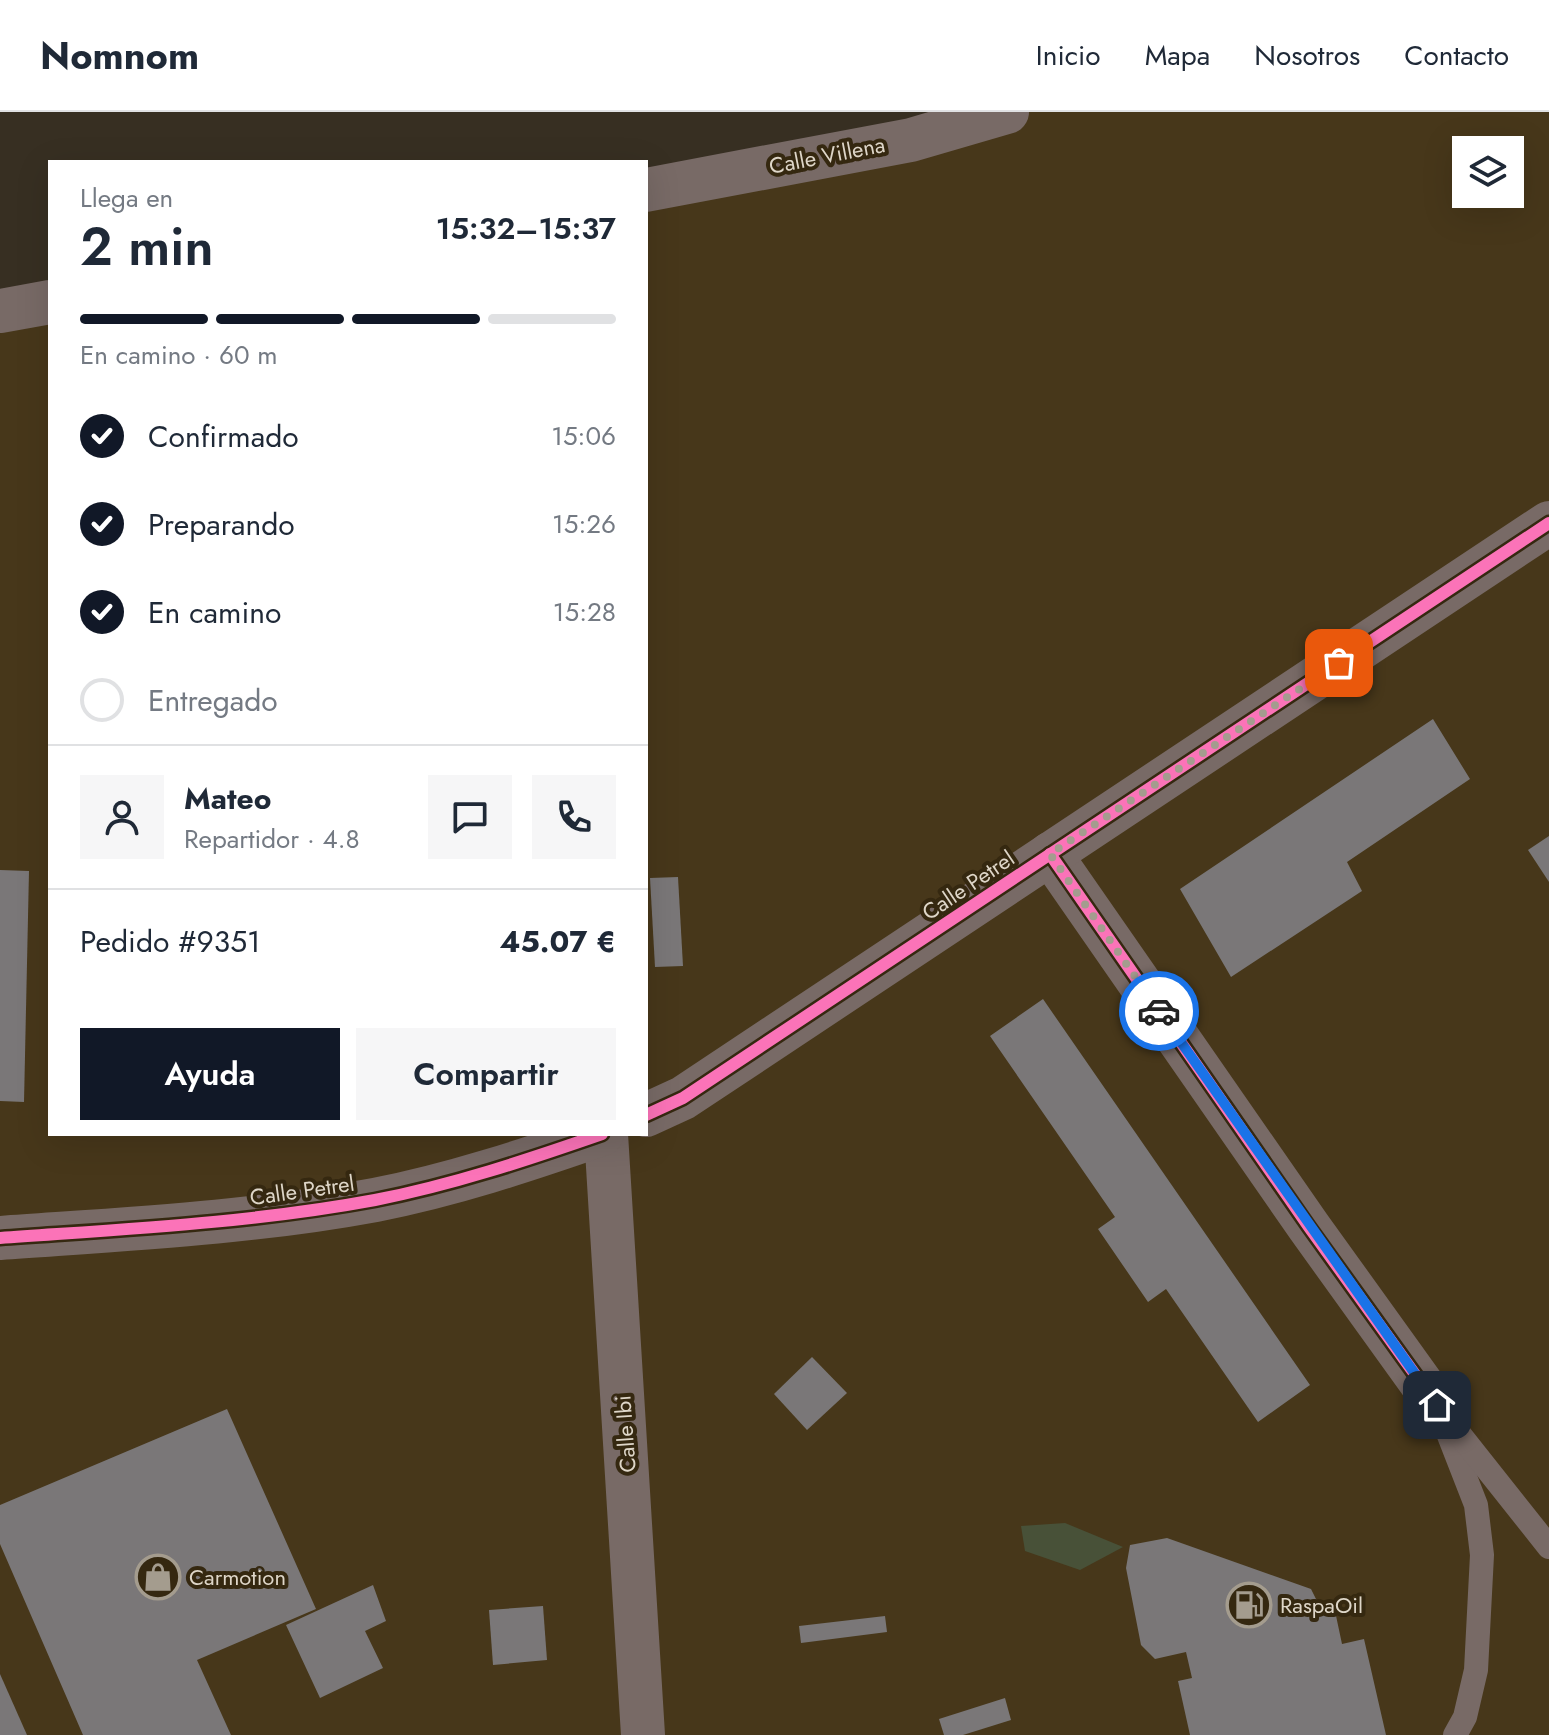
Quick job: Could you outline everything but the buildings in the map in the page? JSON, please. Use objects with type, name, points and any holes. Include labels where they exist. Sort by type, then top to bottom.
[{"type":"street","name":"Calle Villena","points":[[648,190],[911,140],[1007,112]]},
{"type":"street","points":[[0,311],[48,302]]},
{"type":"street","name":"Calle Petrel","points":[[648,1114],[683,1098],[1549,523]]},
{"type":"street","points":[[1050,854],[1437,1405]]},
{"type":"street","name":"Calle Petrel","points":[[0,1238],[247,1218],[375,1200],[503,1169],[598,1136]]},
{"type":"street","name":"Calle Ibi","points":[[604,1136],[643,1735]]},
{"type":"lane","points":[[1437,1405],[1549,1547]]},
{"type":"lane","points":[[1437,1405],[1476,1505],[1482,1555],[1476,1670],[1465,1717],[1455,1735]]},
{"type":"shaded area","points":[[1007,112],[1549,112],[1549,1735],[0,1735],[0,311],[48,302],[48,1136],[648,1136],[648,190]]},
{"type":"green space","points":[[1065,1523],[1123,1547],[1080,1570],[1025,1551],[1021,1526]]},
{"type":"cycle path","points":[[648,1114],[683,1098],[1549,523]]},
{"type":"cycle path","points":[[1050,854],[1309,1227],[1437,1405]]},
{"type":"cycle path","points":[[0,1238],[235,1220],[375,1200],[461,1179],[596,1136]]},
{"type":"way so far","points":[[1159,1011],[1050,854],[1339,663]]},
{"type":"place","name":"Carmotion","points":[[158,1577]]},
{"type":"place","name":"RaspaOil","points":[[1249,1605]]},
{"type":"route","points":[[1159,1011],[1437,1405]]}]
